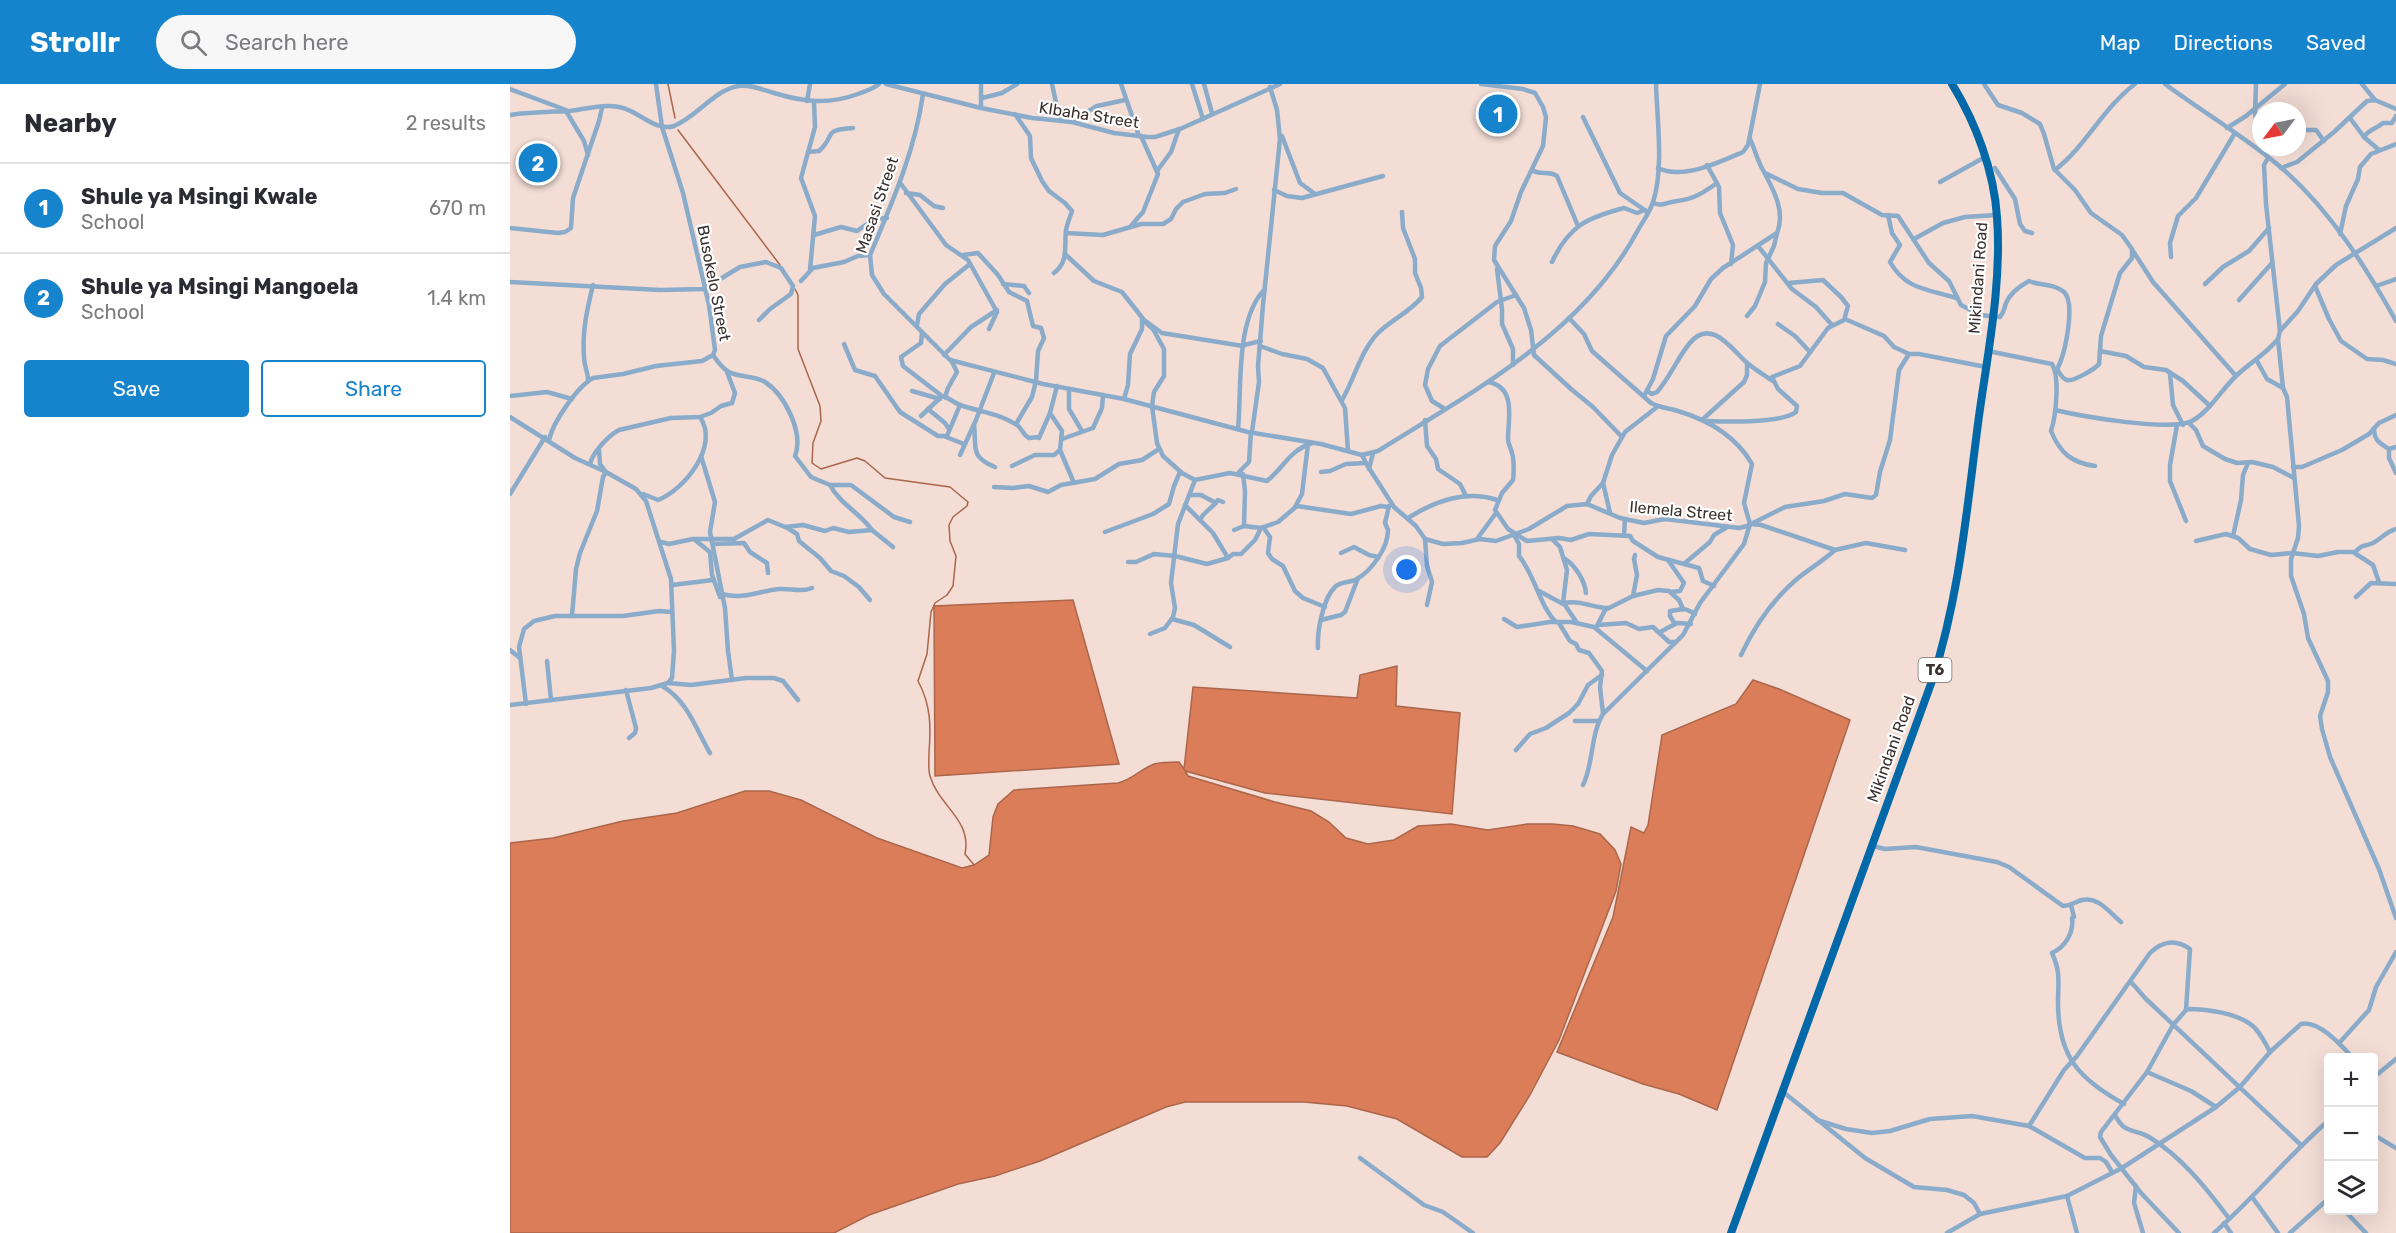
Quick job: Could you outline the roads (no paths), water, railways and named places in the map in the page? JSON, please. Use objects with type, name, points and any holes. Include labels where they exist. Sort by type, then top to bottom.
[{"type":"highway","name":"Mikindani Road","points":[[1731,1233],[1932,681],[1951,612],[1965,531],[1998,255],[1997,215],[1985,157],[1975,127],[1952,84]]},
{"type":"street","name":"Busokelo Street","points":[[588,380],[656,366],[702,361],[713,355],[715,344],[704,289],[683,193],[662,127],[656,84]]},
{"type":"street","points":[[807,101],[810,84]]},
{"type":"street","points":[[510,115],[623,107],[662,127],[674,126],[694,115],[728,86],[741,85],[814,102],[835,101],[879,84]]},
{"type":"street","name":"KIbaha Street","points":[[886,84],[981,108],[1070,122],[1114,133],[1155,137],[1180,129],[1203,119],[1212,112],[1280,84]]},
{"type":"street","points":[[912,84],[912,90]]},
{"type":"street","points":[[981,84],[981,108]]},
{"type":"street","points":[[982,98],[1002,93],[1017,84]]},
{"type":"street","points":[[1052,84],[1060,121]]},
{"type":"street","points":[[1121,84],[1140,136],[1157,171],[1157,177],[1147,196],[1143,212],[1130,227]]},
{"type":"street","points":[[1192,84],[1203,119]]},
{"type":"street","points":[[1204,84],[1212,112]]},
{"type":"street","points":[[1481,84],[1523,89],[1535,93],[1546,117],[1546,137],[1511,221],[1494,250],[1493,257],[1528,320],[1534,355],[1593,407],[1622,437]]},
{"type":"street","points":[[1427,605],[1431,582],[1425,539],[1408,518],[1389,504],[1362,455],[1373,453],[1513,365],[1569,318],[1604,282],[1623,256],[1653,203],[1658,168],[1656,84]]},
{"type":"street","points":[[1658,168],[1668,172],[1682,171],[1743,152],[1750,139],[1760,84]]},
{"type":"street","points":[[1984,84],[1998,105],[2022,113],[2040,124],[2055,170],[2075,190],[2091,213],[2130,244],[2153,282],[2236,376]]},
{"type":"street","points":[[2055,170],[2094,130],[2116,100],[2134,84]]},
{"type":"street","points":[[2165,84],[2252,146]]},
{"type":"street","points":[[2362,84],[2375,100],[2396,109]]},
{"type":"street","points":[[2255,102],[2256,85]]},
{"type":"street","points":[[2261,102],[2281,86]]},
{"type":"street","points":[[1270,87],[1281,134],[1300,183],[1315,194]]},
{"type":"street","points":[[510,89],[567,111],[584,141],[588,155]]},
{"type":"street","name":"Masasi Street","points":[[923,94],[916,134],[906,160],[901,184],[870,255],[872,275],[884,294],[944,355],[951,360],[994,373],[1124,399],[1238,429],[1362,455]]},
{"type":"street","points":[[1070,122],[1097,106],[1125,99]]},
{"type":"street","points":[[2281,168],[2292,166],[2324,141],[2364,104],[2375,100]]},
{"type":"street","points":[[810,270],[814,212],[801,182],[815,127],[814,102]]},
{"type":"street","points":[[510,228],[558,233],[569,230],[572,225],[573,198],[602,108]]},
{"type":"street","points":[[2227,128],[2252,109]]},
{"type":"street","points":[[1016,114],[1030,137],[1030,158],[1038,175],[1049,191],[1071,209],[1063,264],[1054,273]]},
{"type":"street","points":[[2364,136],[2369,130],[2376,129],[2383,123],[2392,123],[2396,116]]},
{"type":"street","points":[[1583,117],[1620,193],[1646,212]]},
{"type":"street","points":[[2350,118],[2379,150]]},
{"type":"street","points":[[808,152],[822,149],[835,129],[853,128]]},
{"type":"street","points":[[1157,171],[1171,152],[1180,129]]},
{"type":"street","points":[[2306,129],[2316,130],[2324,141]]},
{"type":"street","points":[[2171,257],[2170,243],[2178,216],[2196,198],[2235,133]]},
{"type":"street","points":[[1240,474],[1250,462],[1251,432],[1259,382],[1259,344],[1281,134]]},
{"type":"street","points":[[1747,316],[1755,306],[1765,282],[1767,258],[1774,246],[1781,222],[1774,190],[1750,139]]},
{"type":"street","points":[[2340,234],[2346,206],[2358,179],[2358,170],[2370,155],[2396,144]]},
{"type":"street","points":[[2266,156],[2319,206],[2355,253],[2396,321]]},
{"type":"street","points":[[1940,182],[1985,157]]},
{"type":"street","points":[[2268,158],[2264,165],[2280,332],[2278,339],[2283,388],[2287,397],[2299,532],[2292,553],[2292,582],[2304,614],[2308,638],[2328,681],[2328,692],[2320,716],[2325,740],[2379,869],[2396,918]]},
{"type":"street","points":[[1707,165],[1719,189],[1720,213],[1733,245],[1731,264]]},
{"type":"street","points":[[1995,168],[2015,199],[2020,224],[2025,231],[2032,233]]},
{"type":"street","points":[[1532,170],[1537,174],[1551,173],[1557,176],[1578,225]]},
{"type":"street","points":[[1765,173],[1798,189],[1826,194],[1843,193],[1864,207],[1900,217],[1929,263],[1949,281],[1958,302],[1968,310],[1992,318],[2000,317],[2010,297],[2019,287],[2029,281],[2039,285],[2049,284],[2062,291],[2068,299],[2068,332],[2064,354],[2056,368],[2055,410],[2051,431],[2070,459],[2080,464],[2095,466]]},
{"type":"street","points":[[1274,190],[1296,198],[1383,176]]},
{"type":"street","points":[[1653,203],[1661,206],[1689,200],[1717,183]]},
{"type":"street","points":[[901,184],[946,245],[963,255],[970,264],[996,310],[997,314],[989,329]]},
{"type":"street","points":[[1066,233],[1103,235],[1141,224],[1162,224],[1171,219],[1183,202],[1205,194],[1224,193],[1236,189]]},
{"type":"street","points":[[906,192],[920,195],[934,206],[943,207]]},
{"type":"street","points":[[1552,262],[1558,249],[1578,225],[1602,214],[1624,208],[1637,213],[1646,212]]},
{"type":"street","points":[[1342,400],[1350,387],[1358,363],[1377,335],[1422,297],[1413,253],[1403,228],[1402,212]]},
{"type":"street","points":[[1888,215],[1892,233],[1900,245],[1890,261],[1900,276],[1916,287],[1956,298]]},
{"type":"street","points":[[1914,239],[1942,223],[1997,215]]},
{"type":"street","points":[[814,235],[841,227],[857,231],[874,219],[887,218]]},
{"type":"street","points":[[2205,284],[2223,267],[2249,250],[2269,228]]},
{"type":"street","points":[[2280,332],[2315,286],[2336,265],[2396,228]]},
{"type":"street","points":[[1646,394],[1666,336],[1695,306],[1712,277],[1777,233]]},
{"type":"street","points":[[1758,246],[1792,289],[1815,306],[1832,325]]},
{"type":"street","points":[[1988,351],[2052,364],[2064,379],[2074,379],[2097,367],[2100,336],[2106,326],[2118,278],[2132,258],[2133,251]]},
{"type":"street","points":[[963,255],[978,253],[998,275],[1009,292],[1027,301],[1032,326],[1041,328],[1044,333],[1043,342],[1038,351],[1036,381],[1031,399],[1016,424]]},
{"type":"street","points":[[1065,254],[1094,281],[1122,292],[1153,329],[1164,348],[1164,376],[1154,392],[1152,406],[1159,449],[1180,472],[1195,480],[1225,473],[1268,480],[1290,454],[1310,444]]},
{"type":"street","points":[[801,281],[810,270],[821,265],[870,255]]},
{"type":"street","points":[[510,282],[660,290],[704,289],[740,267],[762,262],[776,265],[791,281],[791,294],[759,320]]},
{"type":"street","points":[[2239,300],[2272,263]]},
{"type":"street","points":[[917,325],[919,314],[945,284],[970,264]]},
{"type":"street","points":[[1497,266],[1503,328],[1513,349],[1513,365]]},
{"type":"street","points":[[2376,286],[2396,279]]},
{"type":"street","points":[[1789,283],[1823,280],[1845,301],[1848,309],[1845,319]]},
{"type":"street","points":[[1003,284],[1021,285],[1026,287],[1029,293]]},
{"type":"street","points":[[510,494],[551,429],[588,380],[583,341],[585,312],[593,285]]},
{"type":"street","points":[[2315,286],[2329,319],[2342,341],[2367,359],[2384,360],[2396,364]]},
{"type":"street","points":[[1238,429],[1242,380],[1240,359],[1244,338],[1255,301],[1265,289]]},
{"type":"street","points":[[1445,409],[1432,401],[1426,392],[1425,380],[1428,369],[1444,342],[1500,300],[1516,295]]},
{"type":"street","points":[[2388,308],[2396,304]]},
{"type":"street","points":[[944,355],[971,327],[996,310]]},
{"type":"street","points":[[1124,399],[1128,385],[1130,354],[1142,329],[1141,317]]},
{"type":"street","points":[[1569,318],[1584,334],[1592,351],[1646,394],[1657,407],[1704,420],[1745,422],[1793,415],[1798,409],[1773,381],[1747,363],[1733,346],[1725,340],[1707,334],[1693,339],[1687,346],[1658,392],[1646,394]]},
{"type":"street","points":[[1773,381],[1775,375],[1800,366],[1832,325],[1845,319],[1884,336],[1894,347],[1909,354],[1986,367]]},
{"type":"street","points":[[1146,322],[1162,333],[1244,345],[1259,344],[1282,354],[1307,359],[1320,365],[1342,400],[1347,418],[1348,451]]},
{"type":"street","points":[[1778,324],[1795,336],[1810,352]]},
{"type":"street","points":[[921,330],[923,339],[921,343],[901,356],[900,362],[943,397],[960,405],[1001,416],[1020,426],[1026,437],[1039,438],[1050,413],[1057,386]]},
{"type":"street","points":[[2055,410],[2118,421],[2180,425],[2189,423],[2210,406],[2236,376],[2257,361],[2278,339]]},
{"type":"street","points":[[844,344],[855,370],[875,376],[884,386],[898,410],[938,436],[974,446]]},
{"type":"street","points":[[2100,351],[2122,354],[2144,367],[2164,369],[2183,381],[2210,406]]},
{"type":"street","points":[[1750,524],[1776,510],[1792,505],[1824,501],[1845,494],[1872,498],[1876,495],[1890,440],[1899,370],[1909,354]]},
{"type":"street","points":[[713,355],[731,373],[758,379],[772,389],[795,426],[796,459],[811,477],[830,485],[851,485],[894,517],[910,522]]},
{"type":"street","points":[[921,416],[943,397],[957,372],[951,360]]},
{"type":"street","points":[[2257,361],[2267,379],[2283,388]]},
{"type":"street","points":[[1704,420],[1744,382],[1747,375],[1747,363]]},
{"type":"street","points":[[590,464],[592,457],[612,434],[622,428],[671,418],[700,417],[735,401],[734,389],[726,369]]},
{"type":"street","points":[[960,454],[994,373]]},
{"type":"street","points":[[2170,374],[2173,405],[2180,425],[2169,465],[2170,481],[2186,520]]},
{"type":"street","points":[[1477,539],[1496,513],[1497,500],[1512,482],[1514,469],[1511,466],[1513,456],[1508,440],[1511,416],[1508,403],[1501,388],[1488,382]]},
{"type":"street","points":[[1069,388],[1069,407],[1082,431]]},
{"type":"street","points":[[912,391],[943,397]]},
{"type":"street","points":[[510,396],[547,392],[572,399]]},
{"type":"street","points":[[1062,439],[1075,436],[1095,426],[1102,408],[1103,395]]},
{"type":"street","points":[[946,437],[960,405]]},
{"type":"street","points":[[1425,539],[1447,544],[1477,539],[1496,541],[1515,535],[1567,506],[1587,504],[1603,483],[1612,455],[1629,427],[1657,407]]},
{"type":"street","points":[[928,409],[949,429]]},
{"type":"street","points":[[1050,413],[1060,428],[1062,439],[1060,450],[1074,483]]},
{"type":"street","points":[[2293,467],[2302,467],[2342,450],[2369,434],[2379,423],[2396,416]]},
{"type":"street","points":[[510,417],[547,438],[575,458],[606,471],[655,500],[671,494],[688,478],[701,456],[705,432],[700,417]]},
{"type":"street","points":[[1425,420],[1427,446],[1436,459],[1438,469],[1460,484],[1466,496]]},
{"type":"street","points":[[1583,785],[1589,772],[1599,721],[1603,713],[1676,642],[1691,624],[1700,603],[1744,544],[1750,524],[1744,503],[1752,464],[1743,449],[1704,420]]},
{"type":"street","points":[[2189,423],[2196,430],[2203,446],[2225,459],[2237,463],[2252,462],[2273,467],[2294,478]]},
{"type":"street","points":[[974,425],[974,446],[981,460],[995,467]]},
{"type":"street","points":[[2374,428],[2376,440],[2389,449]]},
{"type":"street","points":[[1234,530],[1244,526],[1262,527],[1278,522],[1295,507],[1302,494],[1310,444]]},
{"type":"street","points":[[2389,449],[2396,447]]},
{"type":"street","points":[[994,487],[1029,486],[1046,492],[1061,485],[1095,479],[1119,464],[1142,460],[1159,449]]},
{"type":"street","points":[[2389,449],[2389,458],[2396,473]]},
{"type":"street","points":[[599,450],[600,464],[606,471]]},
{"type":"street","points":[[1012,466],[1035,455],[1054,455],[1060,450]]},
{"type":"street","points":[[1370,470],[1373,453]]},
{"type":"street","points":[[701,456],[715,502],[710,528],[724,604],[732,680]]},
{"type":"street","points":[[1321,472],[1346,464],[1366,463]]},
{"type":"street","points":[[2237,463],[2243,475]]},
{"type":"street","points":[[2233,536],[2247,463]]},
{"type":"street","points":[[572,616],[579,553],[597,511],[606,471]]},
{"type":"street","points":[[1105,532],[1153,514],[1169,504],[1180,472]]},
{"type":"street","points":[[1240,474],[1245,491],[1244,526]]},
{"type":"street","points":[[1245,491],[1256,478]]},
{"type":"street","points":[[1150,634],[1165,628],[1172,619],[1175,608],[1171,587],[1178,524],[1195,480]]},
{"type":"street","points":[[1603,483],[1610,513]]},
{"type":"street","points":[[830,485],[843,502],[893,547]]},
{"type":"street","points":[[510,705],[584,698],[662,686],[672,678],[672,585],[649,507],[641,492]]},
{"type":"street","points":[[1189,495],[1201,495],[1216,503]]},
{"type":"street","points":[[1408,518],[1426,508],[1466,496],[1477,495],[1497,500]]},
{"type":"street","points":[[1200,520],[1205,511],[1218,500],[1223,502]]},
{"type":"street","points":[[1295,507],[1351,514],[1389,504]]},
{"type":"street","points":[[1322,620],[1343,614],[1358,578],[1378,557],[1387,540],[1388,530],[1385,523],[1389,504]]},
{"type":"street","name":"Ilemela Street","points":[[1587,504],[1625,519],[1646,523],[1665,519],[1742,528],[1750,524],[1761,525],[1835,550]]},
{"type":"street","points":[[1185,505],[1213,533],[1228,558]]},
{"type":"street","points":[[1496,513],[1506,528],[1515,535],[1531,541],[1571,540],[1589,534],[1630,536],[1633,541],[1655,555],[1698,568],[1703,581],[1714,586]]},
{"type":"street","points":[[1624,535],[1625,519]]},
{"type":"street","points":[[732,541],[764,520],[770,520],[798,534],[799,541],[820,558],[831,571],[851,581],[870,600]]},
{"type":"street","points":[[785,527],[803,525],[825,531],[833,528],[849,532],[872,530]]},
{"type":"street","points":[[1128,562],[1154,554],[1175,556],[1207,564],[1228,558],[1233,554],[1241,554],[1256,540],[1262,527]]},
{"type":"street","points":[[1262,527],[1270,537],[1268,553],[1272,559],[1283,566],[1295,591],[1303,598],[1325,607]]},
{"type":"street","points":[[1685,563],[1714,536],[1728,527]]},
{"type":"street","points":[[2355,552],[2363,544],[2372,543],[2384,534],[2396,530]]},
{"type":"street","points":[[1515,535],[1519,556],[1528,567],[1552,618],[1578,648],[1589,653],[1602,671],[1600,687],[1603,713]]},
{"type":"street","points":[[2196,540],[2217,535],[2233,536],[2252,550],[2271,555],[2292,553],[2319,556],[2338,552],[2355,552],[2373,565],[2379,582]]},
{"type":"street","points":[[660,542],[674,543],[693,539],[744,543],[750,552],[767,562],[768,573]]},
{"type":"street","points":[[693,539],[710,552],[713,580],[724,604]]},
{"type":"street","points":[[1553,539],[1560,547],[1568,573],[1563,603]]},
{"type":"street","points":[[665,557],[674,543]]},
{"type":"street","points":[[1741,655],[1754,629],[1773,602],[1797,579],[1835,550],[1866,543],[1905,550]]},
{"type":"street","points":[[1341,553],[1354,547],[1378,557]]},
{"type":"street","points":[[1634,596],[1637,574],[1635,555]]},
{"type":"street","points":[[1565,559],[1574,567],[1587,593]]},
{"type":"street","points":[[1597,626],[1604,611],[1634,596],[1658,590],[1680,591],[1684,584],[1668,560]]},
{"type":"street","points":[[1318,648],[1317,632],[1328,597],[1338,584],[1358,578]]},
{"type":"street","points":[[672,585],[706,579],[713,580]]},
{"type":"street","points":[[2356,597],[2368,585],[2379,582],[2396,584]]},
{"type":"street","points":[[722,594],[735,597],[780,589],[792,592],[812,588]]},
{"type":"street","points":[[1539,591],[1563,603],[1577,624]]},
{"type":"street","points":[[1671,592],[1683,609]]},
{"type":"street","points":[[1563,603],[1576,601],[1609,608]]},
{"type":"street","points":[[1675,624],[1670,612],[1678,608],[1695,614]]},
{"type":"street","points":[[526,704],[520,658],[520,638],[528,625],[542,618],[672,612]]},
{"type":"street","points":[[1172,619],[1194,625],[1230,647]]},
{"type":"street","points":[[1504,619],[1521,628],[1549,622],[1597,626],[1626,623],[1639,629],[1653,627],[1669,642],[1676,642]]},
{"type":"street","points":[[1662,631],[1675,624],[1691,624]]},
{"type":"street","points":[[1597,626],[1647,671]]},
{"type":"street","points":[[510,650],[520,658]]},
{"type":"street","points":[[547,661],[551,700]]},
{"type":"street","points":[[1516,750],[1530,734],[1546,728],[1569,713],[1578,704],[1588,685],[1602,675]]},
{"type":"street","points":[[668,683],[691,685],[780,678],[798,700]]},
{"type":"street","points":[[662,686],[677,696],[710,753]]},
{"type":"street","points":[[626,690],[636,728],[629,738]]},
{"type":"street","points":[[1575,721],[1599,721]]},
{"type":"street","points":[[1872,846],[1885,849],[1917,847],[1997,862],[2016,871],[2063,906],[2084,900],[2095,901],[2121,922]]},
{"type":"street","points":[[2071,905],[2074,917],[2070,934],[2064,944],[2052,953],[2059,970],[2059,1013],[2070,1062],[2099,1089],[2124,1104]]},
{"type":"street","points":[[2029,1126],[2070,1062],[2077,1056],[2122,990],[2131,982],[2156,948],[2171,941],[2188,947],[2191,960],[2186,1010],[2174,1025],[2147,1072],[2100,1137],[2103,1138],[2105,1147],[2136,1186],[2179,1233]]},
{"type":"street","points":[[2340,1042],[2369,1010],[2376,987],[2396,952]]},
{"type":"street","points":[[2131,982],[2301,1145]]},
{"type":"street","points":[[2186,1010],[2205,1010],[2241,1019],[2254,1027],[2270,1052]]},
{"type":"street","points":[[1947,1233],[1980,1214],[2067,1196],[2122,1168],[2216,1107],[2240,1087],[2290,1032],[2304,1023],[2313,1025],[2340,1042],[2349,1053]]},
{"type":"street","points":[[2378,1073],[2396,1059]]},
{"type":"street","points":[[2147,1072],[2191,1091],[2216,1107]]},
{"type":"street","points":[[1782,1091],[1865,1158],[1918,1189],[1947,1190],[1964,1195],[1974,1203],[1980,1214]]},
{"type":"street","points":[[2115,1115],[2123,1128],[2143,1134],[2168,1150],[2200,1183],[2228,1217]]},
{"type":"street","points":[[1817,1120],[1846,1129],[1872,1132],[1890,1131],[1930,1119],[1972,1116],[2029,1126],[2085,1158],[2100,1158],[2106,1162],[2112,1172]]},
{"type":"street","points":[[2214,1233],[2324,1125]]},
{"type":"street","points":[[2378,1138],[2396,1148]]},
{"type":"street","points":[[1360,1158],[1424,1205],[1446,1213],[1473,1233]]},
{"type":"street","points":[[2136,1186],[2134,1203],[2143,1233]]},
{"type":"street","points":[[2067,1196],[2077,1233]]},
{"type":"street","points":[[2252,1197],[2278,1233]]},
{"type":"street","points":[[2290,1233],[2324,1203]]},
{"type":"street","points":[[2349,1215],[2366,1233]]},
{"type":"street","points":[[2224,1223],[2231,1233]]},
{"type":"waterway","points":[[668,84],[675,118]]},
{"type":"waterway","points":[[678,130],[780,265]]},
{"type":"waterway","points":[[795,289],[798,295],[798,349],[820,406],[821,421],[813,443],[812,463],[821,469],[857,458],[865,461],[885,478],[950,487],[968,502],[967,506],[953,517],[949,525],[950,541],[956,556],[953,586],[947,595],[935,603],[931,612],[927,654],[918,681],[929,716],[930,776],[934,787],[964,831],[965,854],[974,865]]},
{"type":"place","name":"Shule ya Msingi Kwale","points":[[1498,114]]},
{"type":"place","name":"Shule ya Msingi Mangoela","points":[[538,163]]}]
